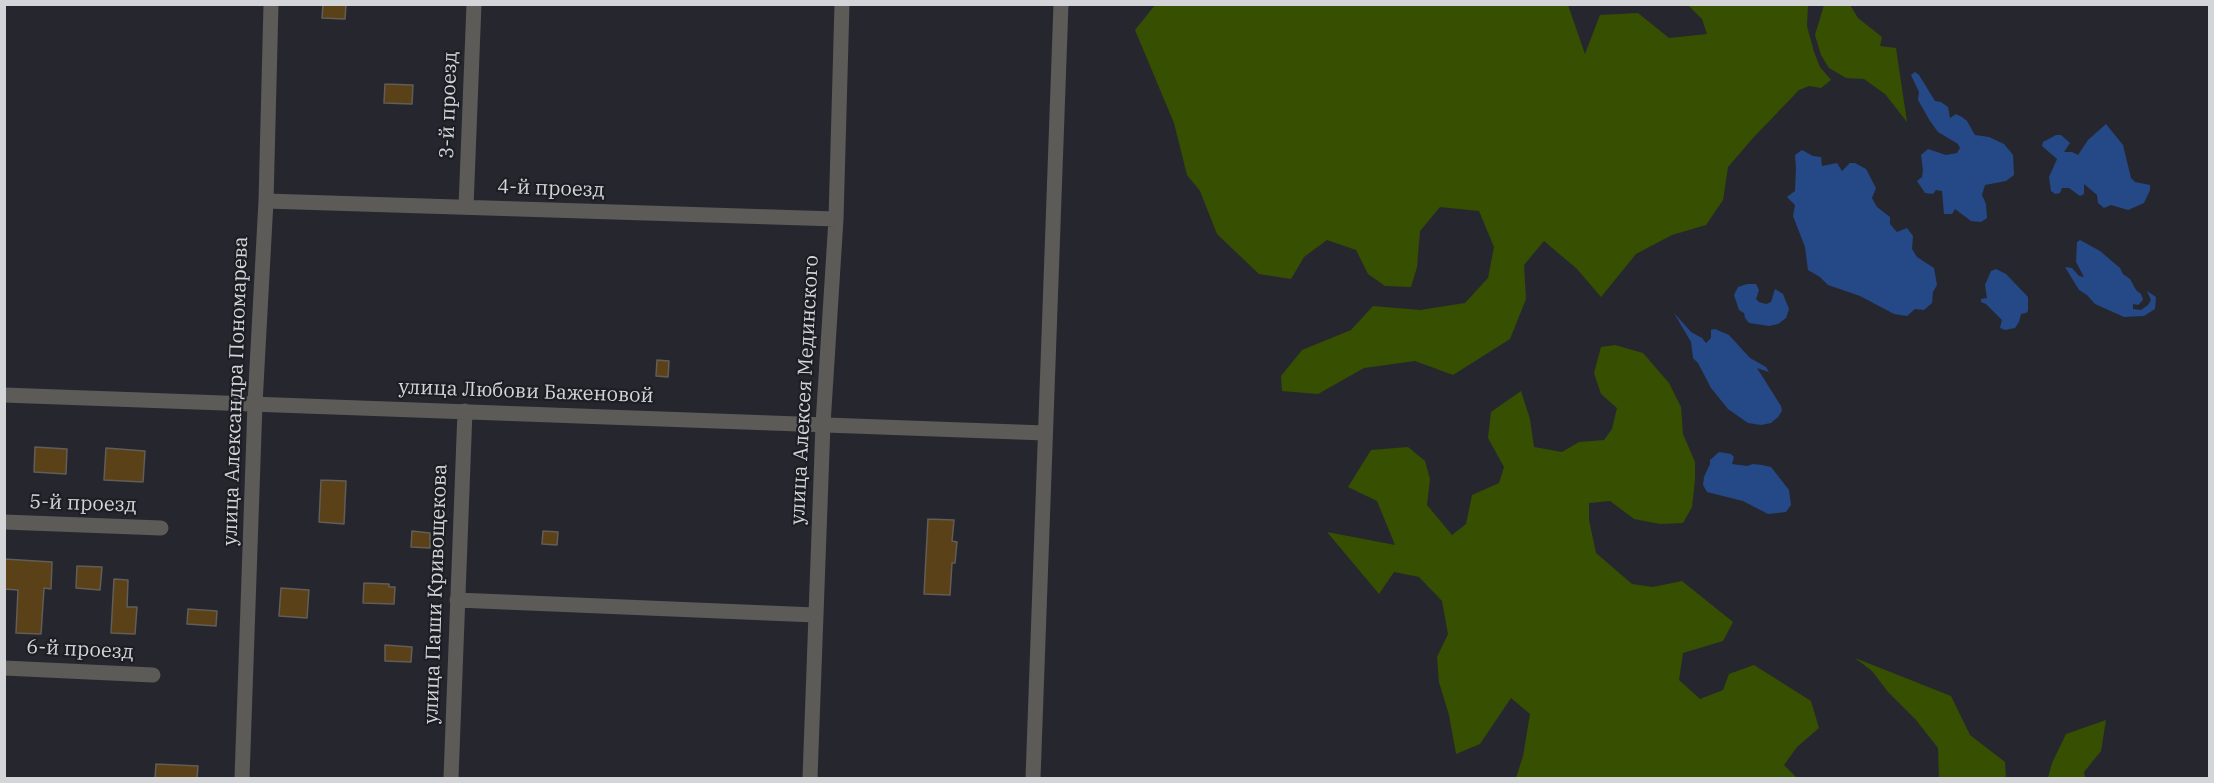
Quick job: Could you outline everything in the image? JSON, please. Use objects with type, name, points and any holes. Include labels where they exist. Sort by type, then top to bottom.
[{"type":"street","name":"улица Александра Пономарева","points":[[242,778],[255,404],[266,201],[271,4]]},
{"type":"street","name":"3-й проезд","points":[[466,207],[474,4]]},
{"type":"street","name":"улица Алексея Мединского","points":[[810,778],[823,424],[836,219],[842,4]]},
{"type":"street","points":[[1033,778],[1061,4]]},
{"type":"street","name":"4-й проезд","points":[[266,201],[836,219]]},
{"type":"street","name":"улица Любови Баженовой","points":[[4,395],[1045,433]]},
{"type":"street","name":"улица Паши Кривощекова","points":[[451,778],[465,411]]},
{"type":"street","name":"5-й проезд","points":[[4,522],[161,528]]},
{"type":"street","points":[[457,600],[815,615]]},
{"type":"street","name":"6-й проезд","points":[[4,668],[153,675]]},
{"type":"green space","points":[[1155,5],[1568,5],[1585,54],[1600,15],[1638,13],[1669,38],[1707,34],[1702,19],[1688,5],[1808,5],[1807,26],[1814,52],[1820,67],[1831,80],[1821,88],[1809,86],[1799,90],[1728,167],[1723,200],[1706,225],[1672,235],[1636,254],[1601,297],[1577,269],[1544,241],[1524,265],[1526,299],[1510,339],[1453,375],[1415,361],[1364,368],[1318,394],[1282,391],[1281,376],[1302,350],[1351,330],[1373,306],[1420,310],[1465,303],[1488,278],[1494,247],[1479,211],[1440,207],[1420,231],[1417,267],[1411,287],[1385,286],[1368,274],[1356,250],[1327,240],[1304,257],[1291,279],[1259,274],[1217,234],[1200,191],[1187,175],[1174,123],[1135,30]]},
{"type":"green space","points":[[1824,5],[1850,5],[1858,18],[1882,37],[1880,46],[1896,48],[1907,122],[1885,94],[1864,79],[1846,78],[1829,68],[1821,55],[1815,35]]},
{"type":"green space","points":[[1615,345],[1643,353],[1669,383],[1681,407],[1683,434],[1695,462],[1695,480],[1692,507],[1683,523],[1660,524],[1634,519],[1610,501],[1589,503],[1589,520],[1596,553],[1632,584],[1653,587],[1682,581],[1733,622],[1723,641],[1683,653],[1679,680],[1700,699],[1723,690],[1729,674],[1754,665],[1811,701],[1819,728],[1797,747],[1784,765],[1797,778],[1516,778],[1523,756],[1530,714],[1511,698],[1480,744],[1456,754],[1449,715],[1439,682],[1437,657],[1448,634],[1442,601],[1419,577],[1394,572],[1379,594],[1327,532],[1395,545],[1377,501],[1348,487],[1371,450],[1408,447],[1425,461],[1430,479],[1427,505],[1452,535],[1466,524],[1472,495],[1499,483],[1504,467],[1488,438],[1491,412],[1521,391],[1530,419],[1534,447],[1562,452],[1579,442],[1604,440],[1612,429],[1617,408],[1601,394],[1594,373],[1601,347]]},
{"type":"green space","points":[[1855,658],[1951,696],[1970,735],[2005,762],[2006,778],[1939,778],[1938,748],[1872,671]]},
{"type":"green space","points":[[2106,720],[2101,751],[2084,772],[2085,778],[2048,778],[2052,763],[2066,734]]},
{"type":"water","points":[[1915,72],[1935,101],[1948,107],[1950,118],[1956,114],[1962,117],[1975,135],[1989,137],[2004,144],[2013,155],[2014,175],[2006,181],[1985,185],[1982,195],[1986,204],[1987,218],[1981,222],[1971,221],[1955,209],[1952,214],[1944,214],[1942,191],[1936,190],[1933,194],[1925,193],[1917,181],[1922,177],[1921,155],[1928,149],[1946,155],[1957,153],[1960,148],[1958,144],[1938,132],[1930,121],[1918,100],[1919,92],[1911,75]]},
{"type":"water","points":[[2106,124],[2123,145],[2131,178],[2135,182],[2150,185],[2144,203],[2128,210],[2111,205],[2104,208],[2098,203],[2097,195],[2084,184],[2084,194],[2080,196],[2069,188],[2062,188],[2060,193],[2055,194],[2051,191],[2049,177],[2057,159],[2042,146],[2043,142],[2056,135],[2061,135],[2070,143],[2064,152],[2078,155],[2088,140]]},
{"type":"water","points":[[1802,150],[1813,156],[1821,157],[1822,166],[1837,163],[1842,171],[1850,163],[1855,163],[1866,169],[1876,188],[1872,198],[1877,207],[1890,217],[1890,224],[1897,232],[1907,228],[1913,236],[1912,249],[1917,257],[1934,268],[1937,285],[1933,292],[1932,303],[1924,310],[1915,309],[1907,316],[1894,314],[1860,296],[1828,285],[1808,270],[1805,247],[1793,216],[1795,205],[1787,197],[1795,191],[1795,155]]},
{"type":"water","points":[[2080,240],[2100,251],[2130,279],[2143,300],[2138,305],[2133,304],[2133,309],[2141,310],[2148,305],[2151,300],[2147,291],[2156,297],[2155,309],[2144,316],[2124,317],[2095,304],[2079,290],[2065,267],[2072,268],[2079,276],[2084,277],[2076,262],[2077,242]]},
{"type":"water","points":[[1996,269],[2006,274],[2028,297],[2028,311],[2021,314],[2015,328],[2005,330],[2000,328],[2002,320],[1981,302],[1981,299],[1987,298],[1985,285],[1991,271]]},
{"type":"water","points":[[1756,284],[1759,290],[1756,299],[1766,304],[1771,302],[1775,289],[1783,294],[1789,309],[1786,318],[1778,324],[1769,326],[1749,323],[1744,313],[1739,310],[1734,295],[1738,287]]},
{"type":"water","points":[[1674,313],[1691,332],[1706,343],[1711,338],[1711,330],[1715,329],[1729,335],[1750,358],[1766,367],[1769,372],[1757,368],[1781,406],[1782,411],[1778,417],[1771,423],[1761,425],[1748,423],[1728,409],[1711,388],[1693,358],[1691,342]]},
{"type":"water","points":[[1719,452],[1731,454],[1734,457],[1732,464],[1771,467],[1789,490],[1791,505],[1786,512],[1768,514],[1743,501],[1707,492],[1703,485],[1704,477],[1710,460]]},
{"type":"building","points":[[323,4],[346,4],[345,19],[322,18]]},
{"type":"building","points":[[385,84],[413,85],[412,104],[384,103]]},
{"type":"building","points":[[657,360],[669,361],[668,377],[656,376]]},
{"type":"building","points":[[35,447],[67,449],[66,474],[34,472]]},
{"type":"building","points":[[106,448],[145,451],[143,482],[104,480]]},
{"type":"building","points":[[321,480],[346,481],[344,524],[319,522]]},
{"type":"building","points":[[928,519],[954,520],[952,541],[957,542],[955,563],[952,563],[950,595],[924,594]]},
{"type":"building","points":[[412,531],[430,533],[430,548],[411,547]]},
{"type":"building","points":[[543,531],[558,532],[557,545],[542,544]]},
{"type":"building","points":[[4,559],[52,562],[51,589],[44,588],[41,634],[16,633],[18,590],[4,589]]},
{"type":"building","points":[[77,566],[102,567],[100,590],[76,588]]},
{"type":"building","points":[[114,579],[128,580],[127,607],[137,607],[135,634],[111,633]]},
{"type":"building","points":[[364,583],[389,584],[389,587],[395,587],[394,604],[363,603]]},
{"type":"building","points":[[281,588],[309,590],[307,618],[279,616]]},
{"type":"building","points":[[188,609],[217,611],[216,626],[187,624]]},
{"type":"building","points":[[385,645],[412,647],[411,662],[385,661]]},
{"type":"building","points":[[156,764],[198,766],[197,778],[155,778]]}]
